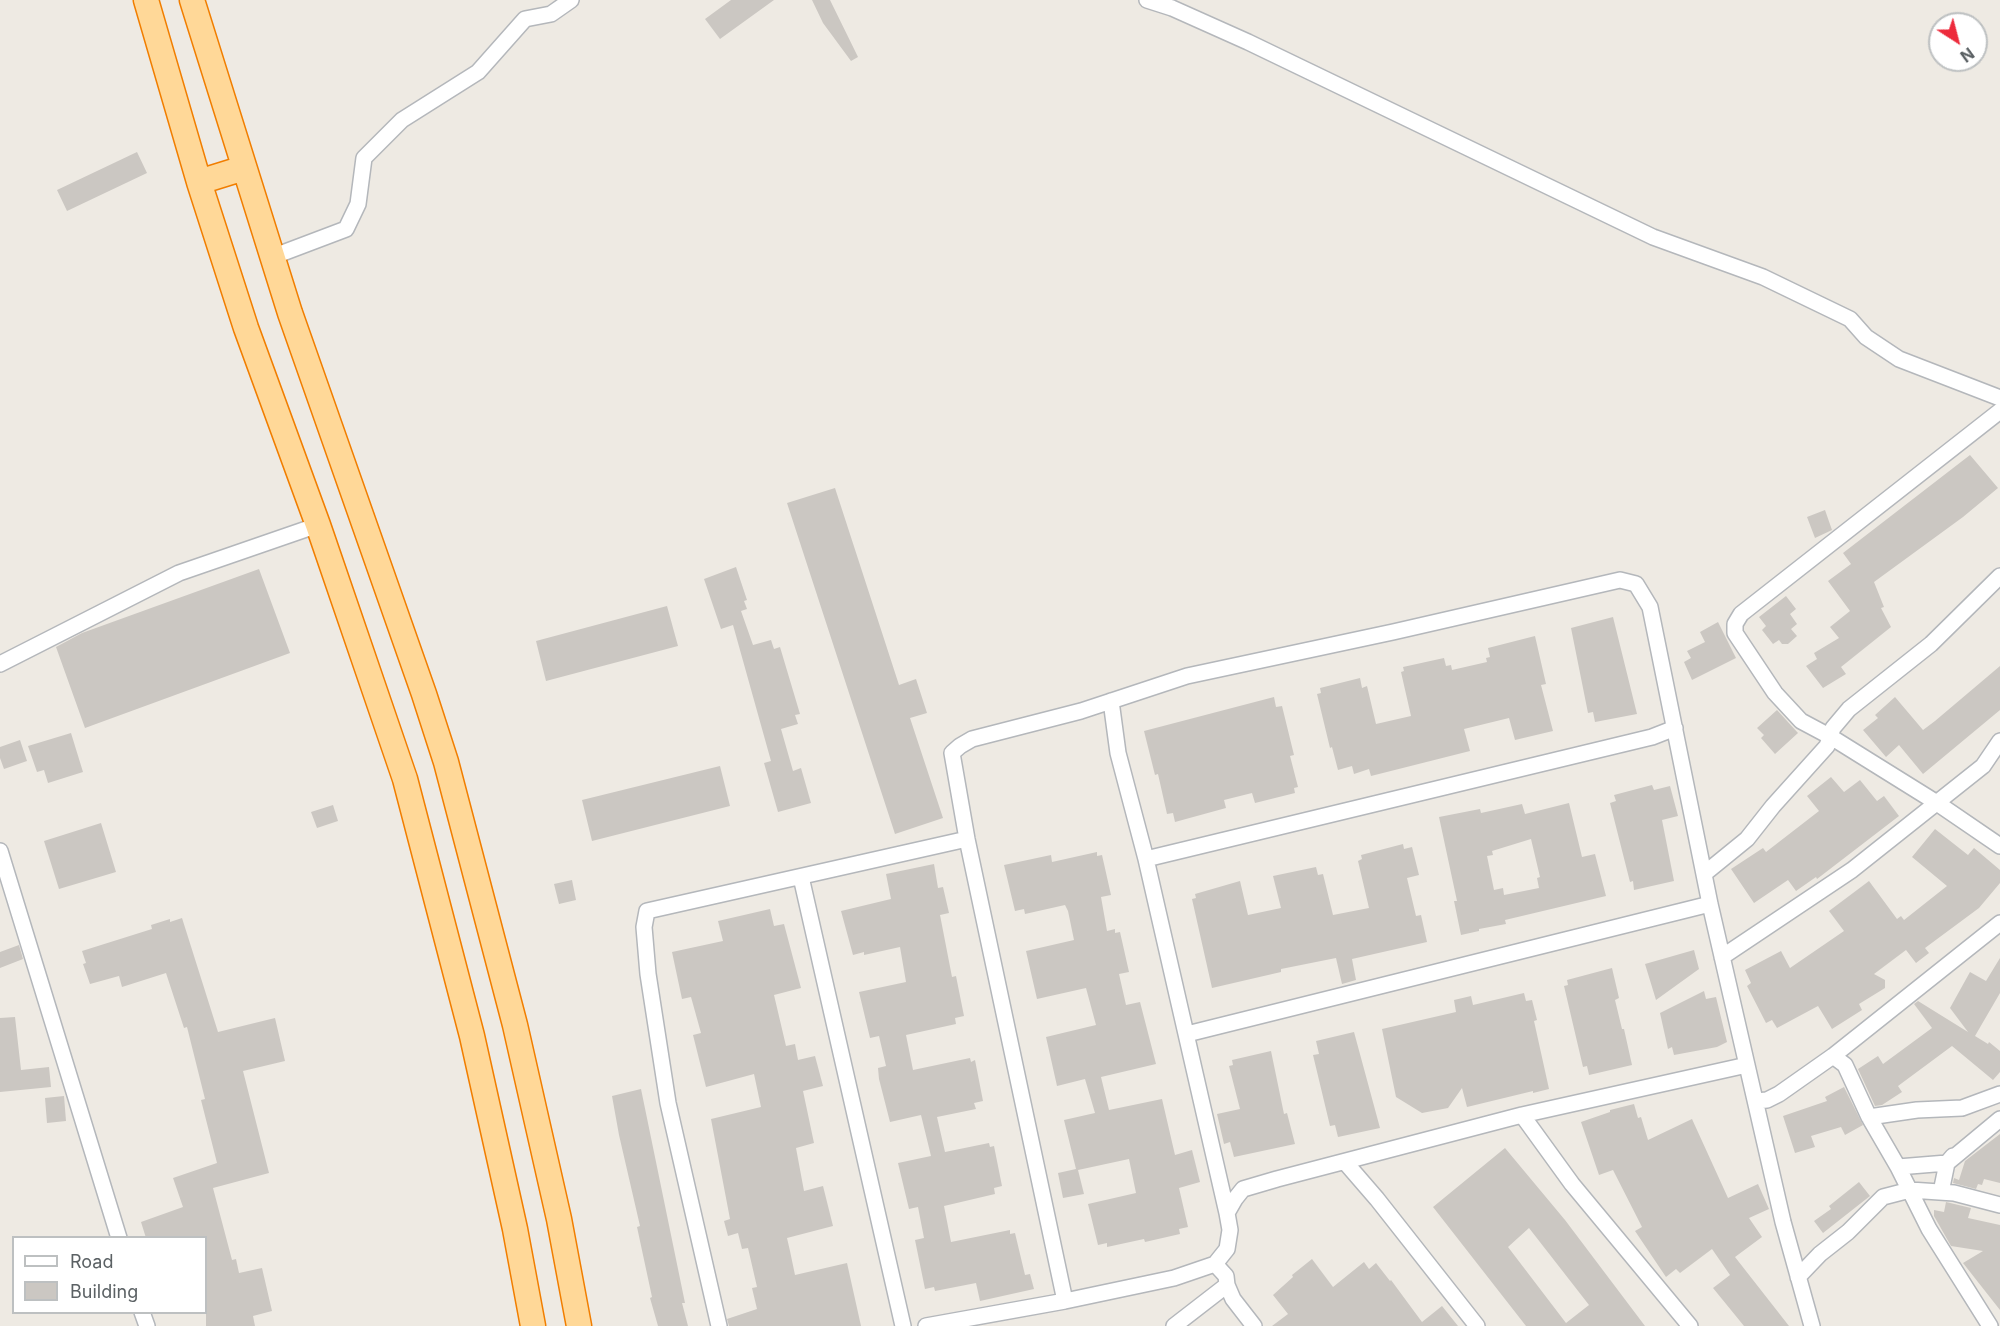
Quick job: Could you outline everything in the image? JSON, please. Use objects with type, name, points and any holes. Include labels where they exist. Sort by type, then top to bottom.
[{"type":"highway","points":[[147,0],[199,182],[246,328],[385,718],[422,843],[472,1036],[516,1228],[533,1326]]},
{"type":"highway","points":[[192,0],[272,257],[446,762],[518,1036],[559,1219],[579,1326]]},
{"type":"highway","points":[[199,182],[244,168]]},
{"type":"street","points":[[272,257],[346,229],[358,204],[364,158],[402,120],[478,72],[525,19],[551,14],[571,0]]},
{"type":"street","points":[[1147,0],[1172,8],[1248,42],[1653,237],[1763,277],[1850,319],[1866,337],[1899,359],[2000,398]]},
{"type":"street","points":[[2000,411],[1741,614],[1735,624],[1736,633],[1775,693],[1801,721],[1831,737],[2000,846]]},
{"type":"street","points":[[0,664],[180,573],[318,525]]},
{"type":"street","points":[[1704,874],[1747,839],[1773,806],[1827,746],[1833,728],[1849,709],[1931,644],[2000,576]]},
{"type":"street","points":[[1065,1301],[967,839],[952,753],[972,739],[1081,711],[1187,676],[1620,580],[1635,584],[1650,606],[1710,904],[1798,1277],[1812,1326]]},
{"type":"street","points":[[926,1326],[1065,1301],[1174,1278],[1215,1264],[1227,1249],[1230,1230],[1227,1213],[1146,859],[1118,753],[1111,701]]},
{"type":"street","points":[[1146,859],[1652,737],[1675,728]]},
{"type":"street","points":[[1722,957],[1852,870],[1983,766],[2000,741]]},
{"type":"street","points":[[719,1326],[668,1103],[648,974],[644,920],[647,911],[967,839]]},
{"type":"street","points":[[0,851],[7,898],[118,1236]]},
{"type":"street","points":[[801,877],[903,1326]]},
{"type":"street","points":[[1187,1034],[1710,904]]},
{"type":"street","points":[[1756,1101],[1767,1100],[1779,1094],[1833,1056],[2000,923]]},
{"type":"street","points":[[1833,1056],[1845,1065],[1869,1118],[1898,1167],[1929,1229],[1990,1326]]},
{"type":"street","points":[[1227,1213],[1243,1189],[1522,1115],[1747,1065]]},
{"type":"street","points":[[1869,1118],[1917,1110],[1962,1108],[2000,1094]]},
{"type":"street","points":[[1941,1192],[1947,1163],[2000,1103]]},
{"type":"street","points":[[1522,1115],[1572,1184],[1690,1326]]},
{"type":"street","points":[[1898,1167],[1947,1163],[2000,1119]]},
{"type":"street","points":[[1345,1162],[1477,1326]]},
{"type":"street","points":[[1798,1277],[1883,1197],[1910,1190],[1941,1192],[1954,1193],[2000,1205]]},
{"type":"street","points":[[1215,1264],[1226,1276],[1233,1299],[1254,1326]]},
{"type":"street","points":[[1174,1326],[1227,1285]]},
{"type":"building","points":[[731,0],[774,0],[720,39],[705,19]]},
{"type":"building","points":[[812,0],[830,0],[858,57],[851,61],[823,23]]},
{"type":"building","points":[[137,152],[147,173],[67,211],[57,190]]},
{"type":"building","points":[[1970,455],[1998,488],[1963,517],[1874,582],[1884,607],[1881,608],[1891,627],[1841,667],[1846,674],[1823,688],[1806,666],[1817,659],[1814,653],[1839,638],[1830,627],[1850,611],[1828,581],[1851,564],[1843,553]]},
{"type":"building","points":[[835,488],[899,685],[916,679],[927,713],[910,718],[943,818],[895,834],[787,503]]},
{"type":"building","points":[[1825,510],[1832,530],[1815,538],[1807,517]]},
{"type":"building","points":[[736,567],[747,600],[744,601],[747,609],[741,611],[753,645],[771,640],[774,649],[780,647],[800,714],[795,715],[798,724],[781,729],[793,771],[801,768],[811,803],[778,812],[764,763],[771,761],[733,625],[721,629],[704,579]]},
{"type":"building","points":[[259,569],[290,653],[85,728],[56,647],[82,633]]},
{"type":"building","points":[[1786,596],[1796,609],[1790,614],[1797,624],[1791,629],[1797,636],[1788,644],[1782,644],[1779,640],[1773,644],[1762,630],[1766,626],[1759,617]]},
{"type":"building","points":[[667,606],[678,646],[546,681],[536,641]]},
{"type":"building","points":[[1613,617],[1637,714],[1595,722],[1593,712],[1588,713],[1571,628]]},
{"type":"building","points":[[1718,622],[1736,658],[1692,680],[1684,662],[1691,658],[1687,651],[1705,642],[1700,632]]},
{"type":"building","points":[[1535,636],[1546,684],[1541,685],[1553,731],[1515,740],[1509,718],[1464,729],[1470,751],[1371,776],[1369,769],[1354,774],[1352,766],[1338,770],[1332,747],[1330,748],[1317,694],[1321,693],[1320,688],[1360,678],[1362,688],[1367,686],[1376,724],[1411,716],[1401,672],[1404,671],[1403,667],[1444,658],[1446,666],[1451,665],[1452,670],[1487,662],[1486,658],[1490,657],[1488,648]]},
{"type":"building","points":[[2000,666],[2000,710],[1923,774],[1899,745],[1886,757],[1863,730],[1878,718],[1875,715],[1895,697],[1923,730]]},
{"type":"building","points":[[1274,697],[1276,707],[1282,706],[1294,755],[1290,756],[1298,787],[1294,788],[1295,793],[1255,803],[1252,793],[1224,800],[1226,808],[1175,822],[1173,813],[1167,814],[1158,774],[1155,775],[1144,731]]},
{"type":"building","points":[[1777,710],[1798,733],[1775,754],[1761,738],[1764,735],[1757,728]]},
{"type":"building","points":[[71,733],[83,772],[48,783],[44,770],[37,772],[28,746]]},
{"type":"building","points":[[20,740],[27,761],[4,769],[0,758],[0,747]]},
{"type":"building","points":[[720,766],[730,806],[592,841],[582,800]]},
{"type":"building","points":[[1831,777],[1844,792],[1860,780],[1877,801],[1884,796],[1899,816],[1817,879],[1816,877],[1796,891],[1788,880],[1754,903],[1731,869],[1763,848],[1766,852],[1819,811],[1807,796]]},
{"type":"building","points":[[1652,785],[1654,790],[1670,786],[1678,816],[1662,820],[1674,881],[1634,890],[1610,803],[1616,801],[1614,795]]},
{"type":"building","points":[[1569,803],[1582,857],[1595,854],[1606,896],[1505,920],[1506,924],[1461,935],[1454,901],[1457,901],[1439,817],[1480,809],[1481,813],[1522,804],[1525,814]],"holes":[[[1531,839],[1540,877],[1537,878],[1539,888],[1504,895],[1503,888],[1494,890],[1487,856],[1493,855],[1492,851]]]},
{"type":"building","points":[[333,805],[338,821],[317,828],[311,812]]},
{"type":"building","points":[[101,823],[116,872],[59,889],[44,841]]},
{"type":"building","points":[[1935,829],[1968,855],[1974,848],[2000,870],[2000,883],[1979,908],[1925,948],[1929,953],[1916,963],[1906,950],[1874,974],[1885,980],[1885,988],[1859,1004],[1862,1010],[1832,1029],[1818,1006],[1777,1028],[1772,1020],[1766,1023],[1747,986],[1751,983],[1745,970],[1781,951],[1790,968],[1844,931],[1829,911],[1869,881],[1897,919],[1901,916],[1904,920],[1947,886],[1912,857]]},
{"type":"building","points":[[1403,844],[1404,849],[1412,847],[1419,875],[1407,878],[1416,916],[1421,915],[1427,942],[1352,959],[1356,980],[1342,984],[1336,958],[1281,969],[1281,972],[1212,988],[1192,899],[1196,898],[1195,894],[1240,881],[1248,915],[1281,908],[1273,876],[1316,867],[1318,875],[1323,874],[1333,915],[1369,908],[1358,861],[1362,859],[1361,855]]},
{"type":"building","points":[[1097,852],[1097,856],[1102,855],[1111,895],[1101,897],[1107,931],[1115,929],[1115,933],[1120,932],[1129,972],[1119,974],[1126,1005],[1140,1002],[1156,1064],[1101,1077],[1109,1110],[1162,1099],[1175,1155],[1192,1150],[1200,1182],[1179,1188],[1188,1227],[1179,1229],[1180,1234],[1107,1247],[1107,1243],[1098,1245],[1088,1204],[1136,1193],[1129,1159],[1078,1170],[1084,1194],[1063,1198],[1058,1173],[1076,1169],[1064,1120],[1095,1113],[1085,1079],[1057,1086],[1046,1037],[1096,1025],[1086,988],[1037,999],[1026,951],[1074,940],[1068,911],[1065,905],[1025,914],[1024,909],[1015,911],[1004,865],[1051,855],[1052,862]]},
{"type":"building","points":[[934,864],[938,888],[943,887],[949,913],[940,915],[952,977],[956,976],[964,1016],[955,1018],[956,1024],[906,1035],[913,1070],[970,1058],[971,1062],[975,1060],[983,1101],[974,1103],[976,1109],[937,1117],[945,1152],[989,1143],[990,1147],[994,1146],[1002,1186],[994,1188],[995,1194],[944,1206],[951,1242],[1010,1230],[1010,1234],[1015,1233],[1025,1275],[1030,1274],[1034,1289],[980,1301],[976,1283],[935,1291],[934,1287],[925,1289],[915,1240],[924,1238],[918,1207],[909,1209],[898,1163],[931,1156],[921,1115],[890,1122],[879,1079],[878,1068],[886,1066],[879,1036],[870,1038],[859,992],[906,982],[900,947],[864,955],[864,952],[853,955],[841,911],[891,899],[886,874]]},
{"type":"building","points":[[572,880],[576,900],[559,904],[554,884]]},
{"type":"building","points":[[770,909],[774,926],[784,924],[801,988],[774,995],[786,1046],[795,1044],[798,1060],[815,1056],[823,1086],[803,1091],[814,1143],[796,1148],[804,1191],[823,1186],[833,1226],[787,1238],[795,1275],[847,1263],[861,1326],[729,1326],[727,1319],[757,1309],[752,1288],[757,1287],[748,1248],[742,1249],[738,1233],[728,1236],[724,1221],[730,1219],[711,1119],[761,1107],[754,1074],[706,1087],[693,1035],[701,1033],[691,997],[682,999],[672,952],[723,941],[718,921]]},
{"type":"building","points":[[182,918],[218,1032],[275,1018],[285,1061],[243,1071],[269,1173],[213,1188],[232,1260],[236,1259],[239,1273],[262,1268],[272,1311],[253,1316],[255,1326],[206,1326],[207,1236],[145,1236],[141,1222],[183,1207],[173,1178],[217,1163],[201,1100],[205,1099],[187,1027],[184,1028],[166,973],[122,987],[119,976],[90,984],[83,964],[86,963],[82,951],[152,929],[151,925],[170,919],[170,922]]},
{"type":"building","points":[[19,945],[23,959],[0,968],[0,952]]},
{"type":"building","points":[[1694,950],[1699,969],[1656,1000],[1645,964]]},
{"type":"building","points":[[2000,958],[2000,993],[1975,1036],[1988,1044],[1989,1042],[2000,1051],[2000,1072],[1993,1080],[1952,1046],[1898,1086],[1902,1092],[1882,1105],[1875,1106],[1858,1069],[1878,1056],[1883,1064],[1932,1028],[1914,1004],[1918,1001],[1968,1032],[1950,1008],[1970,972],[1986,981]]},
{"type":"building","points":[[1612,968],[1619,998],[1615,1000],[1632,1065],[1589,1075],[1587,1066],[1583,1067],[1564,986],[1568,985],[1567,980]]},
{"type":"building","points":[[1704,991],[1706,999],[1716,997],[1727,1042],[1717,1047],[1674,1055],[1672,1047],[1668,1049],[1660,1013]]},
{"type":"building","points":[[1524,993],[1526,1001],[1532,1000],[1537,1020],[1534,1021],[1549,1089],[1467,1107],[1462,1088],[1448,1108],[1422,1113],[1396,1097],[1382,1029],[1456,1012],[1454,1000],[1471,996],[1473,1005]]},
{"type":"building","points":[[15,1017],[21,1070],[49,1067],[51,1087],[0,1092],[0,1018]]},
{"type":"building","points":[[1354,1032],[1380,1128],[1338,1137],[1335,1125],[1330,1126],[1313,1055],[1319,1054],[1316,1041]]},
{"type":"building","points":[[1271,1051],[1284,1114],[1287,1113],[1295,1144],[1234,1157],[1230,1142],[1224,1144],[1217,1114],[1240,1109],[1229,1066],[1233,1065],[1232,1060]]},
{"type":"building","points":[[1844,1087],[1863,1125],[1845,1135],[1841,1127],[1811,1136],[1815,1147],[1795,1153],[1783,1116],[1827,1101],[1825,1097]]},
{"type":"building","points":[[641,1089],[688,1326],[658,1326],[650,1298],[652,1297],[637,1227],[640,1226],[612,1096]]},
{"type":"building","points":[[64,1096],[66,1121],[47,1123],[45,1098]]},
{"type":"building","points":[[1634,1104],[1638,1118],[1641,1117],[1648,1140],[1692,1119],[1728,1198],[1758,1184],[1769,1209],[1749,1218],[1762,1237],[1735,1257],[1789,1326],[1744,1326],[1713,1288],[1730,1275],[1712,1249],[1680,1273],[1676,1269],[1666,1277],[1635,1231],[1642,1227],[1613,1170],[1599,1175],[1581,1122],[1610,1112],[1610,1110]]},
{"type":"building","points":[[2000,1134],[2000,1183],[1984,1179],[1982,1185],[1978,1184],[1976,1189],[1953,1183],[1954,1178],[1959,1180],[1965,1161]]},
{"type":"building","points":[[1505,1148],[1565,1220],[1645,1326],[1526,1326],[1433,1207]],"holes":[[[1529,1228],[1589,1305],[1566,1323],[1508,1247]]]},
{"type":"building","points":[[1859,1182],[1870,1196],[1823,1233],[1814,1221],[1831,1209],[1829,1206]]},
{"type":"building","points":[[1946,1202],[1971,1208],[1968,1218],[2000,1225],[2000,1310],[1963,1263],[1983,1251],[1951,1246],[1934,1216],[1934,1210],[1944,1212]]},
{"type":"building","points":[[1312,1259],[1333,1287],[1364,1262],[1369,1269],[1376,1263],[1422,1322],[1442,1306],[1458,1326],[1272,1326],[1288,1314],[1273,1295],[1293,1277],[1292,1275]]}]
